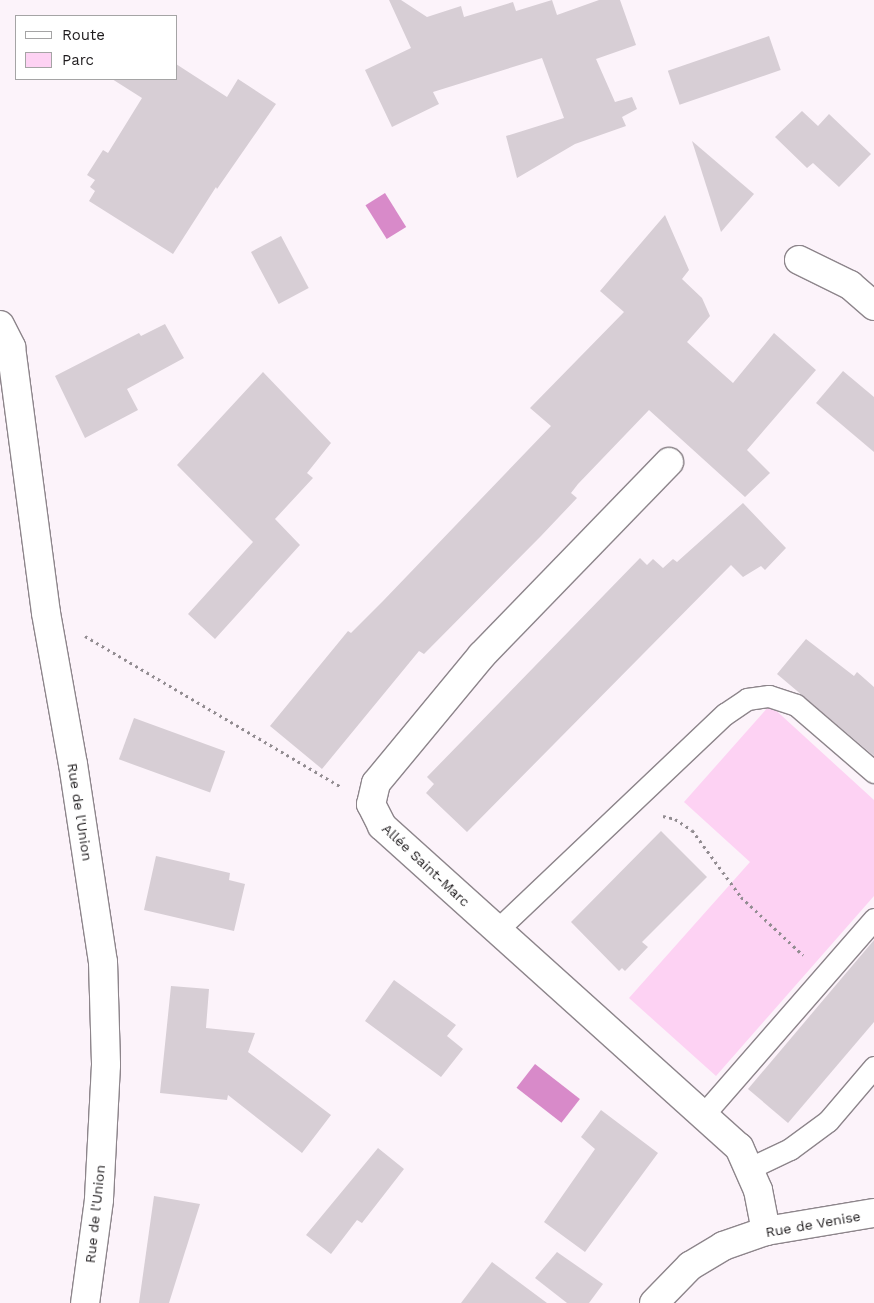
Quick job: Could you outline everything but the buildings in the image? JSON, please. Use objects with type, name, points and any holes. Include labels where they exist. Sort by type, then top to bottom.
[{"type":"street","points":[[799,260],[850,285],[874,306]]},
{"type":"street","name":"Rue de l'Union","points":[[0,325],[11,347],[46,612],[73,764],[102,962],[106,1074],[99,1200],[85,1303]]},
{"type":"street","points":[[371,804],[376,783],[482,655],[669,462]]},
{"type":"street","name":"Allée Saint-Marc","points":[[371,804],[382,826],[739,1147],[750,1168],[758,1190],[766,1231]]},
{"type":"street","name":"Rue de Venise","points":[[654,1303],[690,1266],[724,1246],[766,1231],[874,1212]]},
{"type":"lane","points":[[497,930],[726,714],[747,699],[768,696],[796,705],[874,772]]},
{"type":"lane","points":[[703,1115],[874,919]]},
{"type":"lane","points":[[750,1168],[790,1149],[828,1121],[874,1067]]},
{"type":"path","points":[[46,612],[371,804]]},
{"type":"path","points":[[620,814],[653,814],[675,819],[692,830],[755,913],[826,975]]},
{"type":"green space","points":[[770,705],[874,800],[874,896],[716,1076],[629,998],[750,862],[684,802]]},
{"type":"shaded area","points":[[385,193],[406,227],[387,239],[365,205]]},
{"type":"shaded area","points":[[535,1064],[580,1099],[561,1123],[517,1088]]}]
